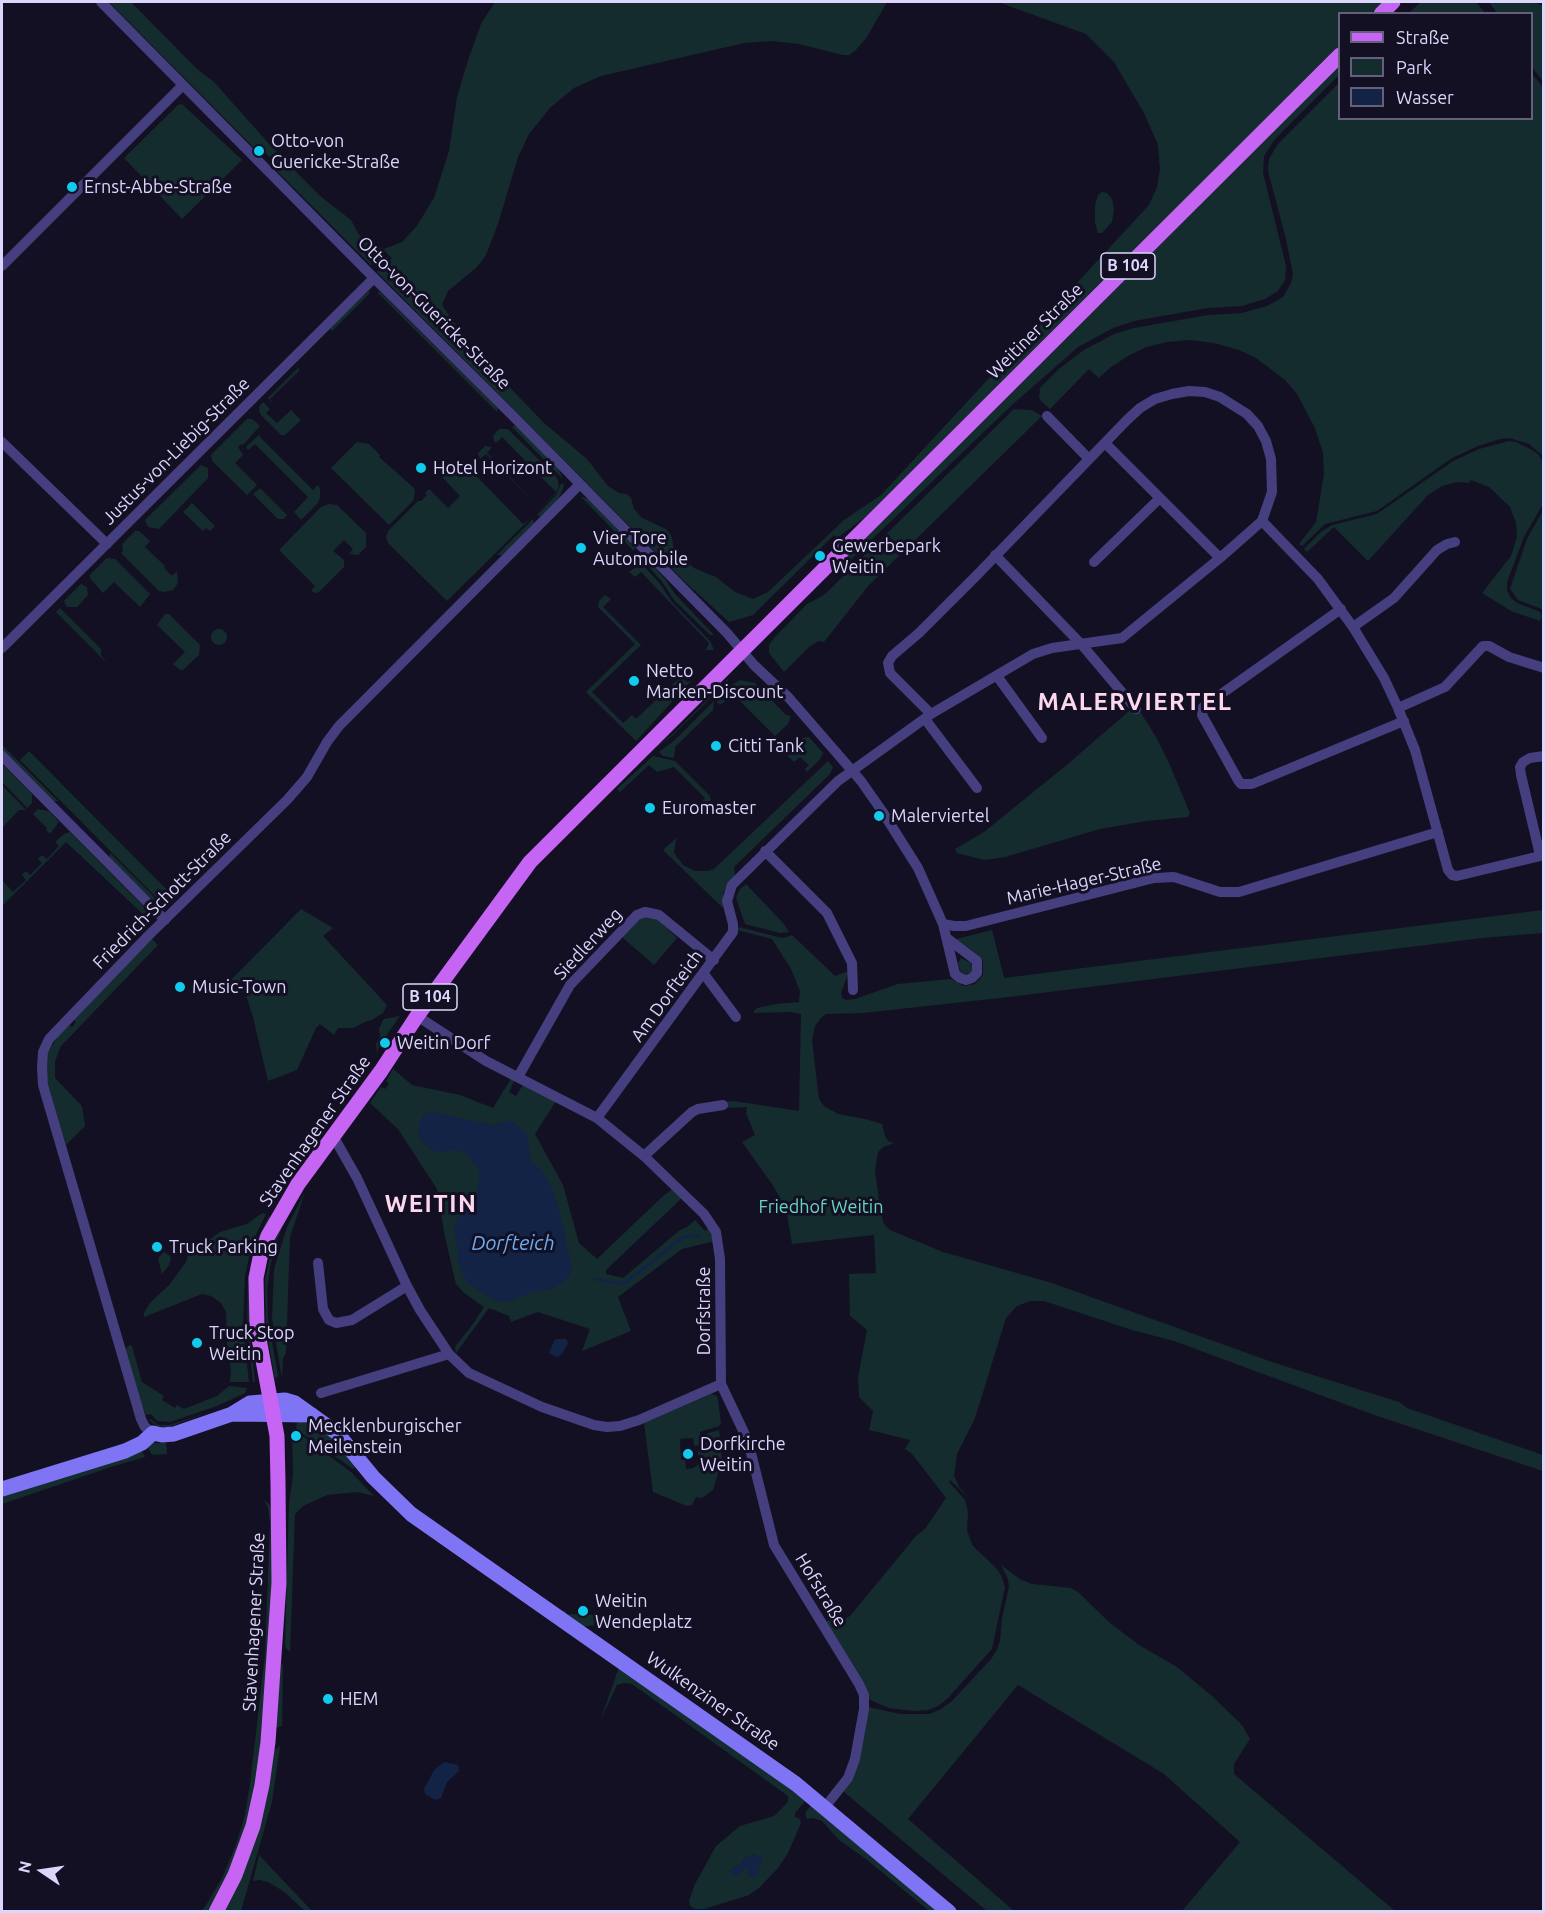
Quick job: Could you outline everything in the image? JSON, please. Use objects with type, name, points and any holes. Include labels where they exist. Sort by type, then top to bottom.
[{"type":"main road","name":"Weitiner Straße","points":[[758,635],[1338,57]]},
{"type":"main road","name":"Stavenhagener Straße","points":[[216,1911],[245,1852],[253,1826],[268,1742],[279,1583],[277,1442],[257,1328],[256,1278],[268,1236],[298,1184],[330,1137],[381,1071],[417,1016],[530,862],[758,635]]},
{"type":"main road","name":"Wulkenziner Straße","points":[[153,1433],[174,1434],[232,1414],[271,1408],[312,1415],[337,1433],[373,1477],[411,1514],[796,1784],[949,1911]]},
{"type":"main road","points":[[2,1489],[125,1451],[142,1443],[153,1433]]},
{"type":"street","name":"Otto-von-Guericke-Straße","points":[[101,2],[580,484],[789,698],[851,770],[897,834],[918,868],[948,939]]},
{"type":"street","points":[[2,266],[183,85]]},
{"type":"street","name":"Justus-von-Liebig-Straße","points":[[2,648],[374,278]]},
{"type":"street","points":[[854,990],[852,963],[828,913],[765,850],[851,770],[928,717],[1043,650],[1122,638],[1262,521],[1272,492],[1271,459],[1266,441],[1258,426],[1247,414],[1220,397],[1189,391],[1155,399],[1140,408],[919,633],[892,656],[888,663],[890,673],[928,717],[977,788]]},
{"type":"street","points":[[1047,416],[1089,459]]},
{"type":"street","points":[[2,442],[106,544]]},
{"type":"street","points":[[1105,443],[1220,558]]},
{"type":"street","name":"Friedrich-Schott-Straße","points":[[153,1433],[141,1419],[43,1085],[44,1052],[55,1032],[287,800],[307,777],[339,726],[580,484]]},
{"type":"street","points":[[1094,562],[1160,498]]},
{"type":"street","points":[[1262,521],[1318,579],[1341,609],[1374,661],[1404,721],[1425,782],[1448,870],[1452,875],[1456,876],[1542,855],[1520,767],[1530,758],[1544,756]]},
{"type":"street","points":[[1353,627],[1394,598],[1437,550],[1455,542]]},
{"type":"street","points":[[995,555],[1082,645],[1136,709]]},
{"type":"street","points":[[1341,609],[1203,708],[1202,715],[1238,780],[1241,784],[1252,784],[1404,721]]},
{"type":"street","points":[[1398,708],[1445,687],[1483,646],[1489,646],[1509,657],[1544,668]]},
{"type":"street","points":[[997,676],[1042,738]]},
{"type":"street","points":[[2,756],[165,920]]},
{"type":"street","name":"Marie-Hager-Straße","points":[[943,924],[966,926],[1154,878],[1174,877],[1220,892],[1239,892],[1438,832]]},
{"type":"street","name":"Am Dorfteich","points":[[597,1118],[714,960],[734,928],[727,901],[732,885],[765,850]]},
{"type":"street","name":"Siedlerweg","points":[[518,1077],[570,985],[638,915],[645,912],[659,915],[714,960]]},
{"type":"street","points":[[704,974],[736,1017]]},
{"type":"street","name":"Dorfstraße","points":[[417,1016],[486,1061],[597,1118],[644,1156],[704,1214],[716,1232],[720,1259],[721,1384]]},
{"type":"street","points":[[644,1156],[692,1112],[723,1105]]},
{"type":"street","points":[[330,1137],[336,1141],[357,1178],[420,1310],[449,1354],[469,1373],[542,1407],[594,1425],[607,1427],[620,1426],[639,1420],[721,1384]]},
{"type":"street","points":[[318,1263],[322,1309],[325,1316],[336,1323],[352,1320],[407,1286]]},
{"type":"street","points":[[321,1393],[449,1354]]},
{"type":"street","name":"Hofstraße","points":[[721,1384],[748,1441],[774,1545],[864,1695],[864,1709],[855,1759],[848,1778],[825,1807]]},
{"type":"green space","points":[[109,2],[131,2],[196,68],[214,82],[271,146],[320,196],[351,220],[359,235],[370,244],[384,249],[402,242],[416,227],[434,198],[449,151],[457,97],[469,57],[481,24],[495,2],[887,2],[867,37],[849,55],[799,44],[771,41],[744,43],[601,76],[574,88],[550,108],[529,134],[518,157],[486,255],[477,267],[448,291],[442,305],[470,346],[544,423],[587,459],[608,486],[619,493],[627,494],[631,498],[634,509],[642,518],[666,529],[671,535],[674,549],[684,561],[716,577],[735,592],[753,599],[768,592],[844,520],[881,495],[1149,205],[1157,187],[1160,169],[1158,145],[1144,113],[1114,62],[1086,34],[998,2],[1383,2],[1372,12],[1338,12],[1338,47],[1141,246],[871,513],[837,538],[834,535],[753,615],[729,622],[683,580],[377,272],[392,258],[384,250],[380,259],[371,265],[277,171],[278,165],[259,147],[254,148]]},
{"type":"green space","points":[[1421,2],[1476,2],[1484,12],[1410,12]]},
{"type":"green space","points":[[1489,2],[1534,2],[1543,6],[1543,81],[1533,68],[1533,12],[1496,12]]},
{"type":"green space","points":[[1338,63],[1338,76],[1275,139],[1264,156],[1263,173],[1286,266],[1285,280],[1278,291],[1265,299],[1242,306],[1208,308],[1134,321],[1113,328],[1078,347],[1012,405],[839,571],[837,569],[850,551]]},
{"type":"green space","points":[[1533,75],[1544,88],[1543,456],[1529,444],[1510,438],[1478,446],[1452,458],[1377,511],[1325,524],[1302,546],[1299,544],[1316,522],[1324,474],[1323,453],[1315,428],[1297,394],[1285,380],[1256,358],[1239,350],[1214,343],[1190,340],[1167,342],[1146,347],[1128,356],[1099,378],[1089,369],[1050,409],[1041,401],[1040,388],[1060,368],[1084,350],[1114,334],[1134,328],[1208,315],[1242,313],[1267,306],[1283,297],[1293,274],[1268,171],[1269,159],[1278,144],[1338,84],[1338,120],[1533,120]]},
{"type":"green space","points":[[182,104],[242,160],[182,219],[124,158],[178,105]]},
{"type":"green space","points":[[1102,192],[1107,193],[1112,199],[1114,210],[1112,222],[1102,233],[1098,233],[1095,223],[1095,206],[1098,195]]},
{"type":"green space","points":[[370,290],[369,294],[332,331],[330,327]]},
{"type":"green space","points":[[379,291],[498,408],[497,412],[378,293]]},
{"type":"green space","points":[[298,368],[300,370],[270,399],[274,405],[268,398]]},
{"type":"green space","points":[[263,402],[270,409],[266,413],[277,423],[291,410],[301,420],[285,435],[281,435],[260,414],[259,407]]},
{"type":"green space","points":[[1014,409],[1031,410],[1042,416],[869,585],[824,642],[819,641],[810,646],[784,672],[769,653],[769,645],[774,638],[807,604],[824,595]]},
{"type":"green space","points":[[247,419],[252,419],[260,426],[243,445],[238,447],[243,455],[235,463],[257,485],[247,495],[212,461],[211,455]]},
{"type":"green space","points":[[516,425],[558,468],[563,479],[512,427]]},
{"type":"green space","points":[[499,429],[508,429],[557,478],[559,486],[556,493],[537,512],[556,492],[502,437],[496,443],[494,441],[493,436]]},
{"type":"green space","points":[[263,431],[259,436],[313,490],[318,485],[320,489],[317,504],[301,520],[294,512],[308,497],[255,444],[248,450],[246,447]]},
{"type":"green space","points":[[1509,441],[1532,450],[1543,462],[1543,504],[1524,537],[1507,582],[1510,597],[1517,603],[1540,612],[1542,616],[1540,621],[1511,611],[1482,593],[1511,556],[1517,537],[1516,523],[1510,507],[1489,487],[1471,480],[1469,483],[1457,482],[1442,486],[1428,495],[1368,561],[1334,527],[1307,552],[1304,549],[1321,532],[1332,525],[1377,514],[1453,461],[1479,449]]},
{"type":"green space","points":[[357,442],[369,444],[380,455],[379,457],[414,488],[413,501],[389,525],[331,468]]},
{"type":"green space","points":[[485,446],[492,447],[487,453],[534,502],[486,454],[480,459],[478,453]]},
{"type":"green space","points":[[460,459],[523,524],[531,518],[447,601],[388,543],[386,537],[388,531],[427,495],[425,493],[429,489],[448,508],[460,496],[442,477]]},
{"type":"green space","points":[[201,465],[208,468],[208,478],[159,529],[148,527],[145,520]]},
{"type":"green space","points":[[561,484],[564,484],[559,498],[541,517],[537,515],[556,495]]},
{"type":"green space","points":[[260,488],[287,515],[284,519],[278,519],[253,494]]},
{"type":"green space","points":[[581,497],[589,499],[635,546],[634,551]]},
{"type":"green space","points":[[192,503],[215,526],[210,531],[206,528],[203,531],[183,512]]},
{"type":"green space","points":[[329,504],[337,505],[366,533],[366,547],[358,555],[349,554],[353,549],[344,540],[333,551],[344,560],[344,567],[319,592],[315,593],[311,591],[315,586],[279,550],[321,507]]},
{"type":"green space","points":[[1543,510],[1544,609],[1542,609],[1518,600],[1510,589],[1527,539]]},
{"type":"green space","points":[[533,519],[534,523],[502,555],[497,555]]},
{"type":"green space","points":[[135,531],[139,531],[150,541],[145,547],[172,576],[177,571],[178,583],[173,590],[159,591],[121,553],[122,544]]},
{"type":"green space","points":[[107,558],[115,559],[150,594],[140,607],[114,582],[103,593],[90,578],[90,575]]},
{"type":"green space","points":[[644,561],[649,561],[675,594],[714,635],[710,635],[674,600]]},
{"type":"green space","points":[[641,563],[660,584],[672,602],[710,641],[714,650],[706,650],[709,643],[641,572],[635,577],[629,572]]},
{"type":"green space","points":[[81,584],[87,587],[88,595],[77,607],[67,607],[64,601]]},
{"type":"green space","points":[[605,595],[611,599],[603,607],[641,645],[592,692],[623,723],[632,715],[636,719],[678,679],[682,677],[687,682],[691,681],[636,741],[586,692],[635,644],[598,607],[599,601]]},
{"type":"green space","points":[[60,608],[101,649],[101,655],[107,663],[56,612]]},
{"type":"green space","points":[[165,614],[169,614],[200,645],[199,655],[183,670],[173,664],[185,652],[157,625]]},
{"type":"green space","points":[[216,629],[222,629],[227,637],[225,643],[216,645],[211,640],[211,634]]},
{"type":"green space","points":[[728,679],[672,736],[654,749],[674,733]]},
{"type":"green space","points":[[740,680],[755,683],[786,715],[791,716],[788,724],[775,736],[737,698],[728,699],[720,705],[717,702],[716,699],[727,688]]},
{"type":"green space","points":[[714,701],[713,710],[675,747],[674,758],[663,756],[659,752],[675,740]]},
{"type":"green space","points":[[1136,705],[1169,763],[1190,813],[1188,817],[1100,829],[1005,857],[985,860],[957,853],[955,849],[984,832]]},
{"type":"green space","points":[[809,737],[823,753],[807,772],[805,769],[809,765],[800,757],[794,762],[788,756],[793,751],[792,748],[803,738]]},
{"type":"green space","points":[[2,745],[58,801],[52,801],[2,751]]},
{"type":"green space","points":[[29,751],[174,897],[173,899],[166,901],[158,899],[20,760]]},
{"type":"green space","points":[[653,756],[675,761],[710,796],[711,800],[704,807],[698,807],[705,798],[674,767],[657,772],[649,765],[620,792],[617,789]]},
{"type":"green space","points":[[828,761],[833,767],[830,774],[734,867],[735,875],[723,893],[723,908],[663,850],[676,838],[674,853],[683,865],[695,871],[714,869]]},
{"type":"green space","points":[[2,766],[32,794],[32,803],[27,808],[2,782]]},
{"type":"green space","points":[[2,785],[26,810],[19,810],[2,828]]},
{"type":"green space","points":[[38,809],[49,811],[59,822],[50,834],[33,814]]},
{"type":"green space","points":[[70,832],[143,906],[148,914],[145,916],[66,842],[2,906],[2,880],[13,892],[26,880],[22,875],[26,871],[30,875],[42,863],[38,859],[42,855],[47,859],[59,846],[55,842]]},
{"type":"green space","points":[[110,853],[160,903],[159,904],[109,859]]},
{"type":"green space","points":[[746,884],[789,932],[780,933],[745,924],[736,898],[739,890]]},
{"type":"green space","points":[[301,909],[333,928],[323,936],[387,1005],[383,1013],[372,1020],[353,1028],[338,1028],[334,1035],[320,1024],[297,1070],[268,1081],[246,995],[230,981]]},
{"type":"green space","name":"Friedhof Weitin","points":[[1543,910],[1543,933],[1482,938],[1009,997],[863,1013],[826,1014],[820,1019],[815,1026],[812,1040],[819,1099],[824,1106],[838,1114],[882,1124],[888,1141],[894,1143],[883,1147],[878,1152],[875,1171],[881,1214],[884,1224],[890,1230],[943,1252],[1052,1283],[1272,1362],[1399,1402],[1407,1408],[1543,1455],[1543,1471],[1377,1416],[1174,1341],[1132,1330],[1044,1301],[1030,1301],[1017,1306],[1006,1318],[975,1418],[957,1454],[954,1476],[959,1487],[968,1497],[950,1480],[949,1482],[965,1500],[968,1512],[967,1531],[973,1546],[997,1569],[1005,1587],[992,1649],[938,1706],[928,1710],[914,1711],[889,1708],[870,1700],[865,1687],[825,1621],[843,1620],[850,1616],[916,1536],[925,1529],[946,1498],[912,1454],[905,1449],[910,1440],[869,1430],[873,1411],[859,1397],[858,1377],[867,1330],[850,1316],[849,1274],[876,1273],[874,1235],[792,1244],[786,1208],[742,1142],[755,1135],[746,1113],[747,1107],[725,1108],[724,1102],[734,1101],[799,1111],[801,1014],[754,1013],[754,1011],[757,1008],[776,1004],[799,1002],[800,991],[791,969],[772,939],[737,930],[739,927],[784,938],[792,935],[835,976],[849,971],[841,993],[842,998],[846,1000],[898,984],[951,979],[964,986],[975,984],[983,975],[983,962],[979,956],[956,939],[992,930],[1004,978]]},
{"type":"green space","points":[[654,916],[677,938],[654,965],[622,937],[641,917]]},
{"type":"green space","points":[[152,939],[158,945],[61,1046],[55,1061],[55,1078],[82,1106],[85,1126],[66,1145],[48,1084],[46,1067],[48,1053],[61,1031],[68,1024],[72,1027],[76,1022],[73,1018]]},
{"type":"green space","points":[[961,958],[971,963],[973,970],[971,973],[963,974],[960,970],[958,963]]},
{"type":"green space","points":[[400,1016],[379,1046],[377,1054],[376,1044],[380,1037],[379,1029],[382,1022],[384,1019]]},
{"type":"green space","points":[[393,1069],[412,1085],[460,1095],[493,1108],[512,1077],[515,1079],[509,1092],[516,1096],[524,1083],[556,1101],[535,1134],[563,1185],[579,1243],[597,1259],[674,1188],[683,1197],[606,1270],[606,1274],[623,1278],[695,1220],[705,1231],[710,1227],[715,1241],[682,1249],[618,1297],[631,1331],[582,1351],[590,1329],[538,1312],[511,1322],[509,1316],[489,1308],[456,1353],[455,1347],[484,1307],[464,1293],[456,1284],[437,1189],[398,1129],[370,1103],[381,1087],[385,1089],[389,1084],[386,1081]]},
{"type":"green space","points":[[306,1183],[275,1244],[270,1268],[267,1290],[268,1319],[278,1376],[275,1379],[266,1328],[265,1280],[274,1240]]},
{"type":"green space","points":[[305,1192],[290,1237],[286,1353],[283,1358],[282,1378],[272,1318],[274,1269],[287,1227]]},
{"type":"green space","points":[[262,1213],[266,1214],[252,1243],[245,1276],[243,1328],[249,1382],[230,1382],[226,1312],[221,1303],[211,1296],[202,1294],[144,1317],[144,1313],[150,1303],[170,1284],[186,1262],[188,1255],[220,1232],[247,1224]]},
{"type":"green space","points":[[269,1216],[271,1218],[250,1301],[249,1328],[255,1382],[253,1382],[247,1328],[248,1277],[258,1238]]},
{"type":"green space","points":[[164,1252],[171,1259],[162,1274],[158,1258]]},
{"type":"green space","points":[[130,1345],[142,1382],[164,1396],[162,1400],[175,1408],[177,1405],[184,1409],[217,1396],[229,1386],[247,1388],[245,1393],[217,1406],[170,1422],[157,1421],[151,1414],[146,1415],[140,1403],[125,1349]]},
{"type":"green space","points":[[711,1394],[717,1396],[721,1423],[719,1426],[700,1432],[700,1445],[694,1446],[693,1438],[680,1439],[681,1460],[685,1460],[686,1469],[699,1464],[698,1450],[703,1448],[702,1435],[719,1430],[722,1460],[713,1490],[702,1498],[696,1497],[692,1505],[687,1506],[653,1492],[644,1423]]},
{"type":"green space","points":[[211,1411],[169,1427],[157,1426],[149,1420],[151,1419],[158,1425],[170,1425]]},
{"type":"green space","points":[[297,1422],[316,1427],[332,1438],[355,1467],[353,1469],[296,1429]]},
{"type":"green space","points":[[292,1433],[300,1434],[351,1472],[374,1496],[358,1492],[327,1495],[303,1506],[295,1514],[290,1652],[285,1645],[289,1504],[293,1475]]},
{"type":"green space","points":[[153,1443],[166,1443],[167,1454],[152,1455],[147,1446]]},
{"type":"green space","points":[[141,1449],[145,1457],[2,1504],[2,1494]]},
{"type":"green space","points":[[264,1500],[270,1505],[273,1515],[274,1584],[257,1785],[241,1850],[210,1911],[200,1912],[222,1878],[235,1847],[244,1819],[250,1784],[265,1655],[270,1523],[268,1508]]},
{"type":"green space","points":[[1001,1565],[1021,1580],[1032,1584],[1071,1588],[1078,1592],[1110,1623],[1139,1645],[1177,1667],[1213,1697],[1242,1725],[1250,1739],[1234,1764],[1234,1774],[1395,1911],[1182,1911],[1240,1842],[1164,1774],[1018,1685],[908,1819],[1014,1911],[987,1911],[844,1792],[868,1707],[900,1714],[930,1714],[952,1701],[991,1659],[1000,1640],[1009,1587]]},
{"type":"green space","points":[[565,1611],[567,1614],[598,1615],[600,1618],[595,1625],[579,1627],[559,1612]]},
{"type":"green space","points":[[283,1664],[282,1726],[275,1728],[281,1665]]},
{"type":"green space","points":[[619,1667],[806,1800],[795,1813],[795,1817],[799,1818],[801,1823],[788,1853],[778,1868],[749,1895],[704,1909],[695,1909],[690,1906],[689,1901],[695,1884],[716,1846],[740,1826],[774,1816],[788,1802],[788,1796],[632,1684],[617,1685],[601,1719]],"holes":[[[755,1854],[757,1875],[750,1877],[747,1867],[741,1870],[732,1868]]]},
{"type":"green space","points":[[280,1746],[272,1802],[241,1911],[221,1912],[273,1751]]},
{"type":"green space","points":[[812,1804],[940,1911],[929,1911],[866,1859],[839,1840],[822,1821],[807,1819],[805,1813]]},
{"type":"green space","points":[[259,1855],[312,1911],[305,1911],[283,1891],[268,1882],[253,1881]]},
{"type":"water","name":"Dorfteich","points":[[431,1112],[494,1125],[507,1121],[513,1122],[527,1134],[531,1161],[543,1171],[552,1187],[559,1210],[572,1268],[569,1277],[563,1282],[552,1289],[532,1292],[506,1303],[492,1299],[468,1283],[459,1263],[454,1226],[459,1215],[475,1207],[480,1171],[465,1152],[452,1150],[438,1153],[424,1145],[419,1137],[418,1128],[423,1115]]},
{"type":"water","points":[[555,1339],[566,1339],[568,1343],[562,1354],[557,1357],[549,1353]]},
{"type":"water","points":[[444,1762],[458,1765],[459,1771],[447,1782],[441,1798],[435,1800],[425,1794],[424,1789],[434,1770]]},
{"type":"water","points":[[755,1854],[763,1858],[757,1875],[751,1877],[747,1874],[749,1869],[747,1867],[736,1876],[731,1873],[732,1868]]},
{"type":"waterway","points":[[595,1279],[624,1284],[683,1237],[700,1235]]},
{"type":"place","name":"Otto-von Guericke-Straße","points":[[259,151]]},
{"type":"place","name":"Ernst-Abbe-Straße","points":[[72,187]]},
{"type":"place","name":"Hotel Horizont","points":[[421,468]]},
{"type":"place","name":"Vier Tore Automobile","points":[[581,548]]},
{"type":"place","name":"Gewerbepark Weitin","points":[[820,556]]},
{"type":"place","name":"Netto Marken-Discount","points":[[634,681]]},
{"type":"place","name":"Citti Tank","points":[[716,746]]},
{"type":"place","name":"Euromaster","points":[[650,808]]},
{"type":"place","name":"Malerviertel","points":[[879,816]]},
{"type":"place","name":"Music-Town","points":[[180,987]]},
{"type":"place","name":"Weitin Dorf","points":[[385,1043]]},
{"type":"place","name":"Truck Parking","points":[[157,1247]]},
{"type":"place","name":"Truck Stop Weitin","points":[[197,1343]]},
{"type":"place","name":"Mecklenburgischer Meilenstein","points":[[296,1436]]},
{"type":"place","name":"Dorfkirche Weitin","points":[[688,1454]]},
{"type":"place","name":"Weitin Wendeplatz","points":[[583,1611]]},
{"type":"place","name":"HEM","points":[[328,1699]]},
{"type":"district","name":"MALERVIERTEL","points":[[1135,702]]},
{"type":"district","name":"WEITIN","points":[[431,1204]]}]
